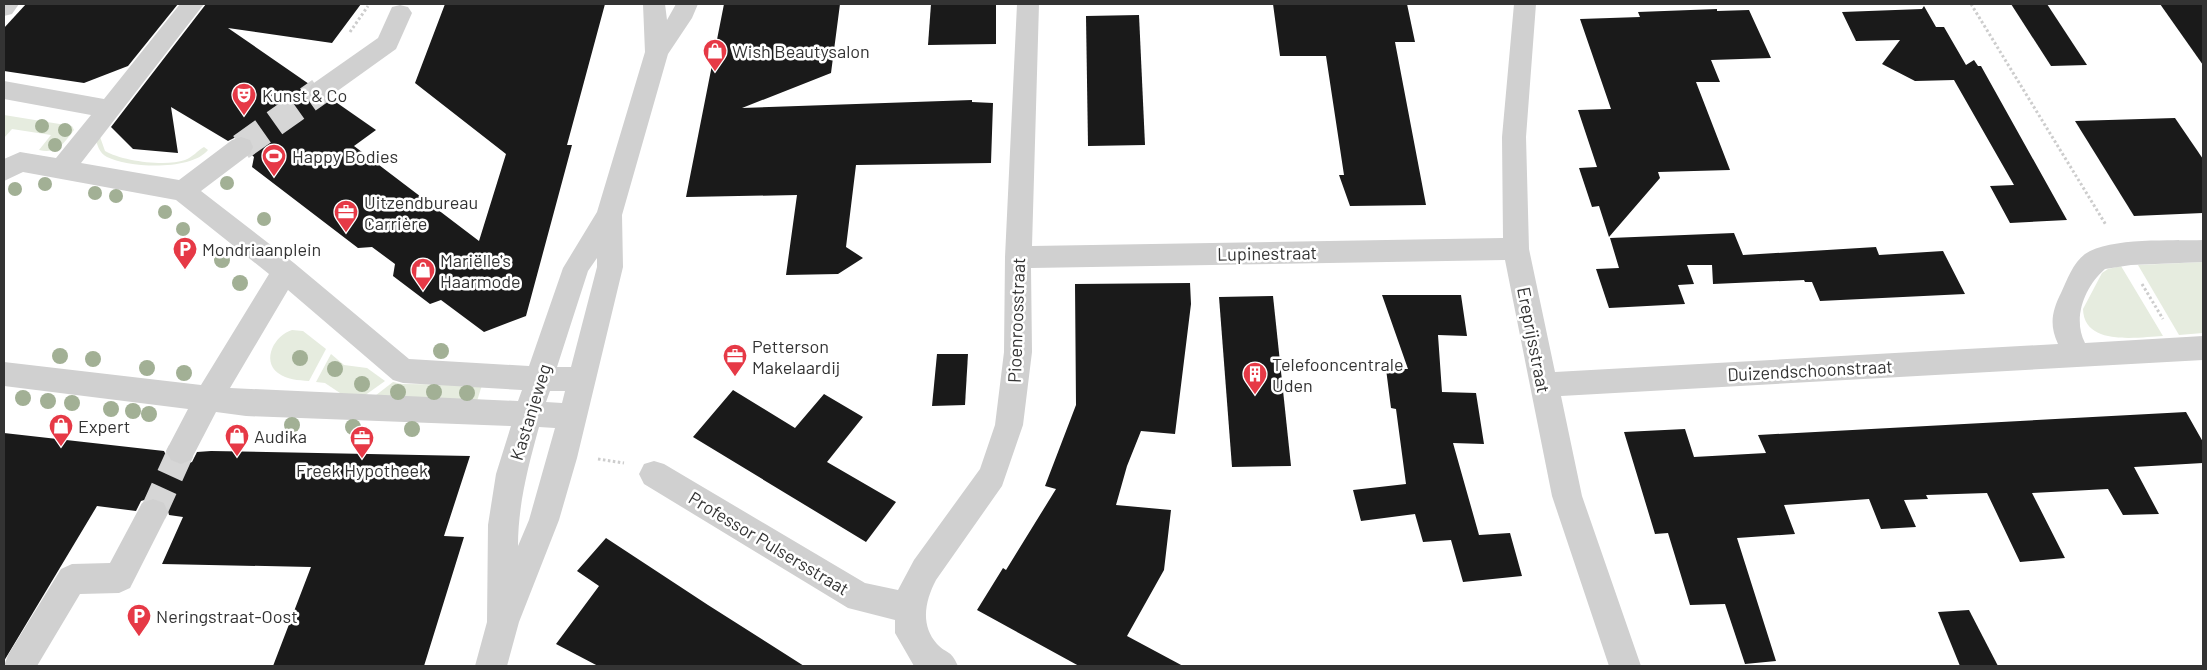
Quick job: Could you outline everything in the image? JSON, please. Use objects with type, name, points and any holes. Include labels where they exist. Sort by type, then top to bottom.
[{"type":"street","points":[[4,8],[8,4]]},
{"type":"street","points":[[62,169],[193,4]]},
{"type":"street","name":"Kastanjeweg","points":[[503,622],[503,525],[511,474],[539,378],[576,268],[609,215],[656,52],[654,4]]},
{"type":"street","name":"Kastanjeweg","points":[[656,52],[684,12],[687,4]]},
{"type":"street","name":"Pioenroosstraat","points":[[910,608],[913,592],[926,570],[992,476],[1009,425],[1018,352],[1018,258],[1028,4]]},
{"type":"street","name":"Ereprijsstraat","points":[[1525,4],[1514,137],[1516,249],[1567,496],[1625,666]]},
{"type":"street","points":[[320,91],[388,43],[400,12]]},
{"type":"street","points":[[4,90],[110,109]]},
{"type":"street","points":[[183,191],[241,147]]},
{"type":"street","points":[[4,171],[20,162],[183,191],[285,271],[403,371],[582,379]]},
{"type":"street","name":"Kastanjeweg","points":[[491,666],[503,622],[544,520],[573,416],[610,267],[609,215]]},
{"type":"street","name":"Lupinestraat","points":[[1018,258],[1516,249]]},
{"type":"street","points":[[2078,356],[2068,339],[2065,310],[2087,269],[2098,259],[2124,255],[2203,251]]},
{"type":"street","points":[[181,451],[209,398],[285,271]]},
{"type":"street","name":"Duizendschoonstraat","points":[[1543,385],[2192,349]]},
{"type":"street","points":[[4,374],[246,403],[573,416]]},
{"type":"street","name":"Professor Pulsersstraat","points":[[654,474],[859,597],[910,608]]},
{"type":"street","points":[[19,666],[72,579],[119,578],[153,513]]},
{"type":"street","points":[[910,608],[911,633],[926,656],[942,666]]},
{"type":"path","points":[[1971,4],[2124,255],[2192,349]]},
{"type":"path","points":[[562,458],[594,458],[640,465],[654,474]]},
{"type":"shaded area","points":[[4,115],[72,126],[74,130],[63,144],[56,149],[51,151],[39,150],[51,135],[12,129],[4,138]]},
{"type":"shaded area","points":[[99,134],[105,151],[122,158],[144,162],[177,162],[188,159],[204,147],[208,150],[200,157],[188,162],[159,166],[130,164],[117,161],[102,153],[95,137]]},
{"type":"shaded area","points":[[2203,262],[2203,333],[2179,335],[2138,265]]},
{"type":"shaded area","points":[[2121,266],[2163,336],[2127,338],[2102,335],[2086,321],[2083,309],[2102,273],[2108,269]]},
{"type":"shaded area","points":[[292,330],[303,331],[326,349],[309,381],[281,375],[273,368],[271,362],[272,348],[280,337]]},
{"type":"shaded area","points":[[331,354],[344,365],[367,368],[385,381],[364,396],[343,395],[325,383],[316,382]]},
{"type":"shaded area","points":[[393,382],[402,384],[482,385],[477,401],[371,399]]},
{"type":"building","points":[[26,4],[178,4],[128,66],[84,83],[4,71],[4,28]]},
{"type":"building","points":[[206,4],[361,4],[332,43],[228,28],[309,84],[306,92],[310,99],[321,102],[330,98],[376,130],[354,146],[479,241],[506,154],[415,83],[445,4],[605,4],[567,145],[572,145],[526,316],[484,332],[441,300],[430,304],[393,276],[395,264],[372,247],[358,248],[252,167],[254,157],[252,155],[255,146],[251,138],[240,135],[228,141],[171,107],[178,153],[133,149],[111,127]]},
{"type":"building","points":[[724,4],[840,4],[831,73],[742,108],[972,100],[972,102],[993,103],[991,163],[856,165],[846,247],[863,258],[838,274],[786,275],[797,195],[686,197]]},
{"type":"building","points":[[931,4],[996,4],[996,44],[928,45]]},
{"type":"building","points":[[1273,4],[1407,4],[1415,42],[1395,42],[1426,205],[1350,206],[1339,175],[1344,175],[1326,56],[1280,56]]},
{"type":"building","points":[[2011,4],[2047,4],[2087,65],[2051,66]]},
{"type":"building","points":[[2160,4],[2203,4],[2203,65]]},
{"type":"building","points":[[1924,6],[1936,27],[1944,27],[1966,65],[1974,60],[1978,66],[1981,66],[2067,220],[2010,223],[1990,186],[2014,185],[1954,80],[1915,81],[1882,64],[1900,40],[1856,41],[1842,12],[1922,9]]},
{"type":"building","points":[[1717,9],[1717,11],[1749,10],[1771,58],[1711,60],[1720,82],[1696,82],[1730,170],[1658,172],[1660,178],[1609,237],[1599,206],[1592,207],[1579,168],[1597,167],[1578,110],[1611,109],[1580,19],[1640,17],[1638,12]]},
{"type":"building","points":[[1139,15],[1145,145],[1088,146],[1086,16]]},
{"type":"building","points":[[2175,118],[2203,159],[2203,213],[2134,216],[2075,121]]},
{"type":"building","points":[[1734,233],[1743,255],[1876,247],[1879,255],[1943,251],[1965,294],[1820,301],[1812,282],[1805,282],[1804,280],[1713,284],[1712,265],[1687,265],[1694,284],[1678,285],[1685,304],[1609,308],[1596,269],[1619,268],[1610,238]]},
{"type":"building","points":[[1190,283],[1191,304],[1175,434],[1141,431],[1127,466],[1116,505],[1171,510],[1164,570],[1127,636],[1183,666],[1079,666],[977,610],[1003,568],[1006,570],[1056,489],[1045,486],[1076,405],[1075,284]]},
{"type":"building","points":[[1382,295],[1461,295],[1467,336],[1438,335],[1442,392],[1476,393],[1484,444],[1453,443],[1479,535],[1510,533],[1522,576],[1463,582],[1451,540],[1423,542],[1415,514],[1361,521],[1353,490],[1406,484],[1396,409],[1391,408],[1386,369],[1408,369]]},
{"type":"building","name":"Telefooncentrale Uden","points":[[1273,296],[1291,466],[1232,467],[1219,297]]},
{"type":"building","points":[[937,354],[968,354],[965,405],[932,406]]},
{"type":"building","points":[[733,390],[795,428],[824,394],[863,417],[827,462],[896,502],[866,542],[693,437]]},
{"type":"building","points":[[2186,412],[2203,442],[2203,463],[2134,467],[2159,514],[2123,515],[2108,489],[2032,493],[2065,558],[2020,562],[1987,493],[1926,495],[1928,499],[1904,500],[1916,527],[1881,529],[1869,499],[1784,505],[1795,534],[1737,538],[1776,661],[1745,664],[1725,604],[1690,605],[1668,533],[1655,534],[1624,432],[1685,429],[1694,457],[1766,453],[1758,435]]},
{"type":"building","points":[[4,433],[164,451],[169,461],[180,466],[192,462],[197,452],[211,451],[470,456],[444,536],[464,537],[424,666],[273,666],[311,567],[162,564],[183,517],[169,515],[166,502],[154,497],[141,501],[136,511],[97,506],[4,661]]},
{"type":"building","points":[[606,538],[804,666],[598,666],[556,644],[599,586],[577,571]]},
{"type":"building","points":[[1969,610],[1998,666],[1960,666],[1938,612]]},
{"type":"tunnel","points":[[241,147],[320,91]]},
{"type":"tunnel","points":[[153,513],[181,451]]},
{"type":"place","name":"Wish Beautysalon","points":[[715,72]]},
{"type":"place","name":"Kunst & Co","points":[[244,116]]},
{"type":"place","name":"Happy Bodies","points":[[274,177]]},
{"type":"place","name":"Uitzendbureau Carrière","points":[[346,233]]},
{"type":"place","name":"Mondriaanplein","points":[[185,270]]},
{"type":"place","name":"Mariëlle's Haarmode","points":[[423,291]]},
{"type":"place","name":"Petterson Makelaardij","points":[[735,377]]},
{"type":"place","name":"Telefooncentrale Uden","points":[[1255,395]]},
{"type":"place","name":"Expert","points":[[61,447]]},
{"type":"place","name":"Audika","points":[[237,457]]},
{"type":"place","name":"Freek Hypotheek","points":[[362,459]]},
{"type":"place","name":"Neringstraat-Oost","points":[[139,637]]}]
